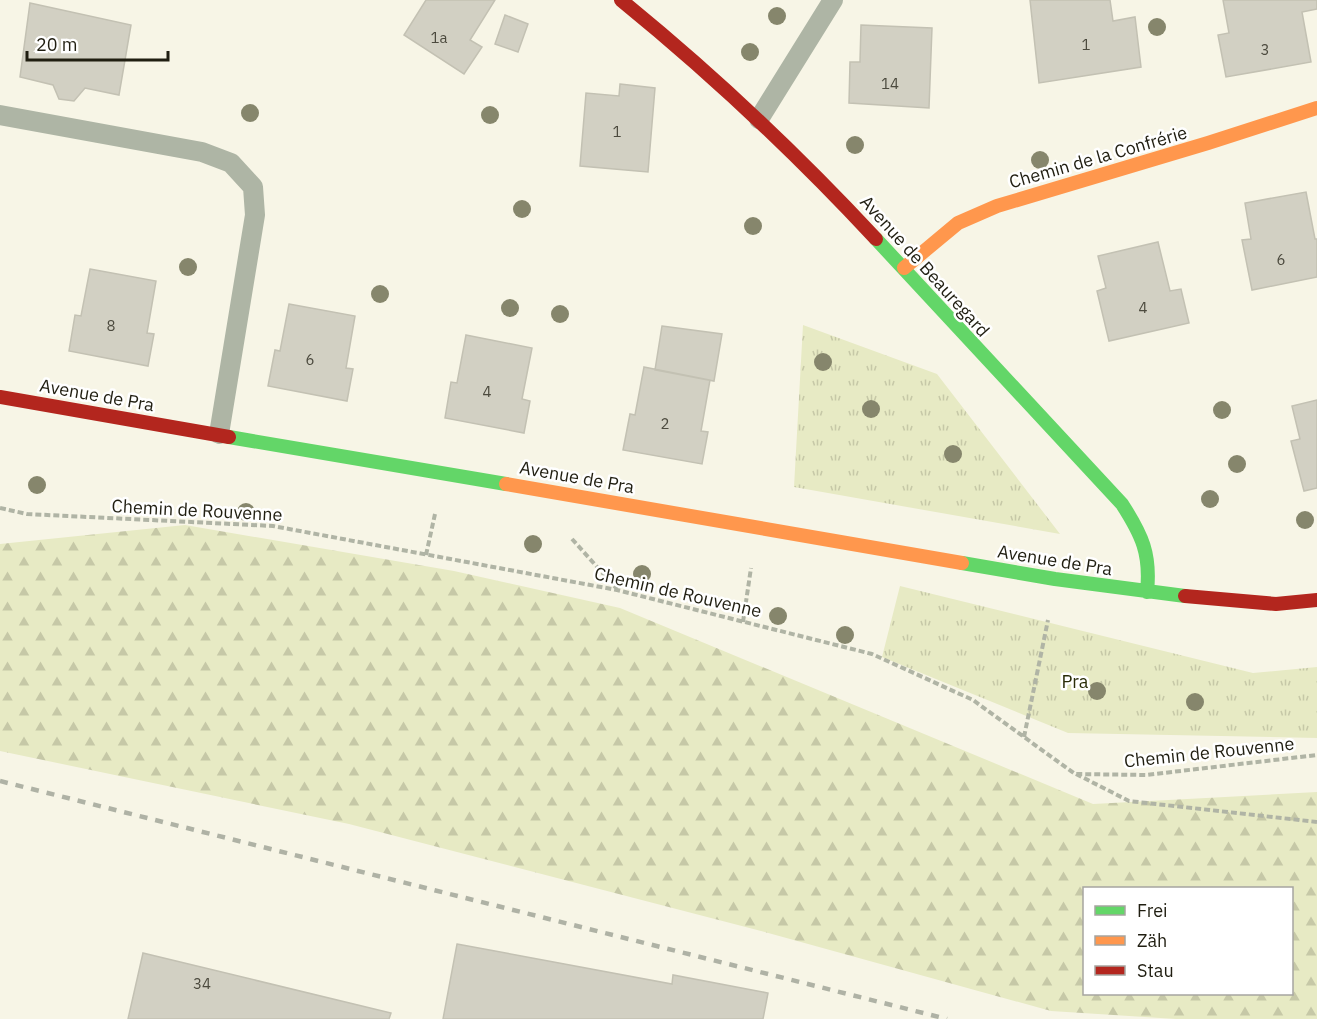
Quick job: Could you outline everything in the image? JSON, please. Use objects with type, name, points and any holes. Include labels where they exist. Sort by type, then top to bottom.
[{"type":"street","name":"Avenue de Beauregard","points":[[621,0],[686,53],[759,119],[828,187],[1122,504],[1144,539],[1149,560],[1147,592]]},
{"type":"street","name":"Chemin de la Confrérie","points":[[904,268],[958,223],[997,206],[1317,108]]},
{"type":"street","name":"Avenue de Pra","points":[[0,397],[1044,577],[1147,592],[1276,604],[1317,600]]},
{"type":"lane","points":[[759,119],[833,0]]},
{"type":"lane","points":[[0,115],[202,152],[231,163],[253,187],[255,214],[219,434]]},
{"type":"path","name":"Chemin de Rouvenne","points":[[0,508],[27,514],[273,526],[617,590],[872,654],[973,700],[1076,774],[1146,775],[1317,755]]},
{"type":"path","points":[[426,555],[436,509]]},
{"type":"path","points":[[572,538],[617,590]]},
{"type":"path","points":[[743,622],[750,576]]},
{"type":"path","points":[[1024,737],[1045,634]]},
{"type":"path","points":[[1076,774],[1129,801],[1317,822]]},
{"type":"green space","points":[[803,325],[937,374],[1060,534],[794,487]]},
{"type":"green space","points":[[185,525],[454,571],[620,608],[1093,804],[1317,792],[1317,1019],[1176,1019],[1051,1011],[761,931],[349,824],[0,751],[0,544]]},
{"type":"green space","name":"Pra","points":[[900,586],[1253,673],[1317,667],[1317,738],[1068,733],[882,657]]},
{"type":"building","points":[[426,0],[495,0],[470,40],[482,47],[464,74],[404,35]]},
{"type":"building","points":[[1030,0],[1110,0],[1113,21],[1135,17],[1141,67],[1039,83]]},
{"type":"building","points":[[1223,0],[1317,0],[1317,9],[1302,12],[1311,62],[1226,77],[1218,35],[1229,33]]},
{"type":"building","points":[[30,3],[131,25],[119,95],[85,88],[74,101],[59,99],[53,85],[20,77]]},
{"type":"building","points":[[505,15],[528,24],[518,52],[495,44]]},
{"type":"building","points":[[861,25],[932,28],[929,108],[849,103],[850,62],[860,62]]},
{"type":"building","points":[[620,84],[655,88],[648,172],[580,166],[586,93],[619,96]]},
{"type":"building","points":[[1306,192],[1315,239],[1317,239],[1317,277],[1252,290],[1242,240],[1251,239],[1245,203]]},
{"type":"building","points":[[1158,242],[1170,291],[1181,289],[1189,323],[1109,341],[1097,291],[1106,288],[1098,256]]},
{"type":"building","points":[[90,269],[156,281],[147,333],[154,334],[148,366],[69,351],[75,315],[81,316]]},
{"type":"building","points":[[289,304],[355,316],[346,368],[353,369],[347,401],[268,386],[275,350],[280,351]]},
{"type":"building","points":[[662,326],[722,334],[714,381],[655,370]]},
{"type":"building","points":[[466,335],[532,348],[522,399],[530,401],[524,433],[445,418],[451,382],[457,383]]},
{"type":"building","points":[[644,367],[710,380],[701,431],[708,432],[702,464],[623,450],[630,414],[635,415]]},
{"type":"building","points":[[1317,400],[1317,488],[1304,491],[1291,441],[1300,439],[1292,406]]},
{"type":"building","points":[[457,944],[672,984],[673,975],[768,993],[763,1019],[443,1019]]},
{"type":"building","points":[[143,953],[391,1013],[389,1019],[128,1019]]},
{"type":"railway","points":[[0,781],[947,1019]]},
{"type":"traffic: fast","points":[[876,239],[1122,504],[1144,545],[1148,567],[1147,592]]},
{"type":"traffic: fast","points":[[229,437],[506,484]]},
{"type":"traffic: fast","points":[[962,563],[1055,579],[1185,596]]},
{"type":"traffic: slow","points":[[904,268],[958,223],[997,206],[1317,108]]},
{"type":"traffic: slow","points":[[506,484],[962,563]]},
{"type":"traffic: jam","points":[[621,0],[753,115],[876,239]]},
{"type":"traffic: jam","points":[[0,397],[229,437]]},
{"type":"traffic: jam","points":[[1185,596],[1276,604],[1317,600]]}]
